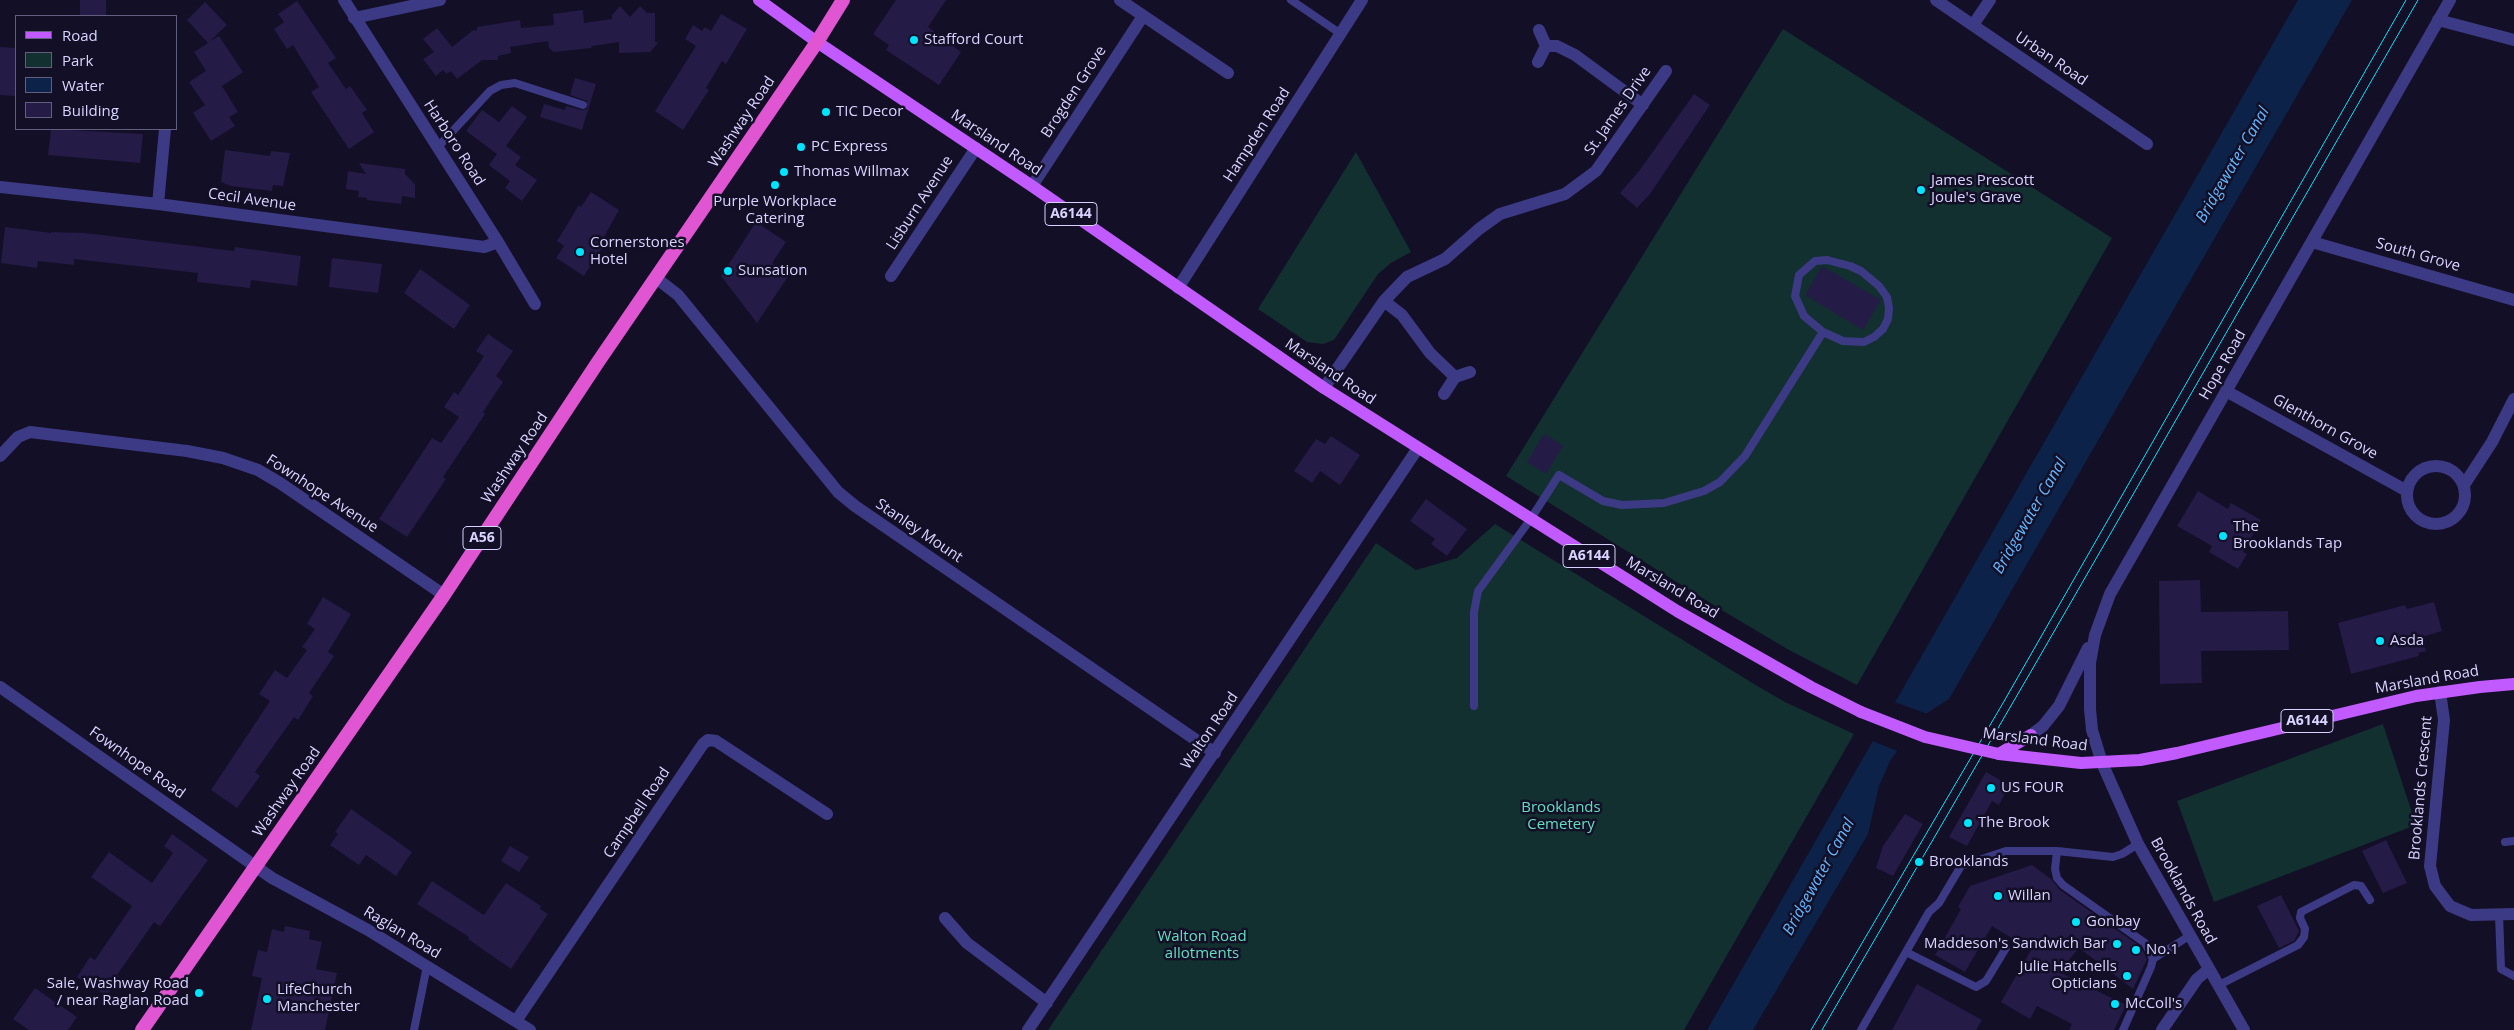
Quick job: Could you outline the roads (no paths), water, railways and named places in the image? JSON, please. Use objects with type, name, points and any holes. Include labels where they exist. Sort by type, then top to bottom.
[{"type":"highway","name":"Washway Road","points":[[142,1030],[444,595],[766,114],[817,42],[843,0]]},
{"type":"main road","name":"A6144","points":[[759,0],[817,42]]},
{"type":"main road","name":"Marsland Road","points":[[817,42],[1032,186],[1324,388],[1530,520],[1677,611],[1811,687],[1861,712],[1925,737],[1999,754],[2053,761],[2102,763],[2177,753],[2440,692],[2514,684]]},
{"type":"main road","points":[[1999,754],[2031,735]]},
{"type":"street","name":"Harboro Road","points":[[344,0],[498,242],[535,304]]},
{"type":"street","points":[[354,18],[440,0]]},
{"type":"street","points":[[1120,0],[1228,73]]},
{"type":"street","name":"Hampden Road","points":[[1178,288],[1362,0]]},
{"type":"street","name":"Urban Road","points":[[1936,0],[2147,144]]},
{"type":"street","points":[[1973,25],[1990,0]]},
{"type":"street","name":"Hope Road","points":[[2102,763],[2092,730],[2090,664],[2095,635],[2110,594],[2450,0]]},
{"type":"street","name":"Brogden Grove","points":[[1032,186],[1143,16]]},
{"type":"street","points":[[2438,20],[2514,40]]},
{"type":"street","points":[[1538,62],[1546,46],[1540,30]]},
{"type":"street","points":[[1546,46],[1557,46],[1575,55],[1643,105]]},
{"type":"street","name":"St. James Drive","points":[[1324,388],[1384,301],[1407,277],[1445,259],[1479,229],[1500,214],[1565,194],[1582,183],[1608,156],[1666,71]]},
{"type":"street","points":[[158,204],[165,130]]},
{"type":"street","name":"Lisburn Avenue","points":[[891,276],[976,148]]},
{"type":"street","name":"Cecil Avenue","points":[[0,187],[158,204],[484,247],[498,242]]},
{"type":"street","name":"South Grove","points":[[2312,242],[2514,300]]},
{"type":"street","name":"Stanley Mount","points":[[656,278],[678,295],[838,492],[854,506],[1215,753]]},
{"type":"street","points":[[1384,301],[1402,315],[1430,353],[1455,377]]},
{"type":"street","points":[[1444,394],[1455,377],[1470,372]]},
{"type":"street","name":"Glenthorn Grove","points":[[2226,391],[2407,491]]},
{"type":"street","points":[[2464,485],[2492,442],[2514,399]]},
{"type":"street","name":"Fownhope Avenue","points":[[1,450],[18,437],[30,432],[187,451],[224,458],[258,470],[280,483],[444,595]]},
{"type":"street","name":"Walton Road","points":[[1028,1030],[1418,448]]},
{"type":"street","points":[[2434,466],[2452,470],[2464,485],[2465,495],[2459,512],[2452,519],[2434,524],[2425,522],[2411,509],[2407,491],[2416,474],[2434,466]]},
{"type":"street","points":[[2031,735],[2043,726],[2059,706],[2095,635]]},
{"type":"street","name":"Fownhope Road","points":[[0,687],[256,866]]},
{"type":"street","name":"Brooklands Crescent","points":[[2440,692],[2444,720],[2430,866],[2435,886],[2450,906],[2471,915],[2514,914]]},
{"type":"street","name":"Campbell Road","points":[[516,1021],[703,744],[708,740],[716,742],[827,814]]},
{"type":"street","name":"Brooklands Road","points":[[2102,763],[2138,844],[2244,1030]]},
{"type":"street","name":"Raglan Road","points":[[256,866],[272,878],[368,930],[530,1030]]},
{"type":"street","points":[[944,918],[972,948],[1047,1003]]},
{"type":"street","points":[[2162,1030],[2197,979],[2209,969]]},
{"type":"lane","points":[[1291,0],[1341,34]]},
{"type":"lane","points":[[437,148],[490,91],[501,85],[515,83],[583,105]]},
{"type":"lane","points":[[1827,260],[1850,266],[1871,278],[1887,297],[1890,308],[1888,318],[1883,329],[1874,337],[1864,342],[1853,343],[1832,337],[1823,332],[1804,316],[1795,296],[1799,275],[1815,261],[1827,260]]},
{"type":"lane","points":[[1474,706],[1474,612],[1478,591],[1530,520],[1559,475],[1603,501],[1622,505],[1644,506],[1678,500],[1704,491],[1720,482],[1745,456],[1823,332]]},
{"type":"lane","points":[[2505,842],[2514,840]]},
{"type":"lane","points":[[1860,1030],[1929,912],[1939,902],[1961,866],[2006,851],[2057,851],[2113,857],[2138,844]]},
{"type":"lane","points":[[2057,851],[2055,869],[2057,878],[2063,885],[2145,943],[2153,959],[2123,1030]]},
{"type":"lane","points":[[2219,985],[2298,945],[2304,937],[2305,929],[2300,918],[2301,912],[2354,885],[2362,886],[2370,900]]},
{"type":"lane","points":[[2499,914],[2501,969],[2514,976]]},
{"type":"lane","points":[[2153,959],[2189,936]]},
{"type":"lane","points":[[1906,952],[1976,987],[1986,982],[2006,948]]},
{"type":"lane","points":[[414,1030],[427,966]]},
{"type":"water","name":"Bridgewater Canal","points":[[2298,0],[2352,0],[1949,699],[1921,717],[1890,761],[1879,786],[1868,834],[1753,1030],[1707,1030]]},
{"type":"tram line","points":[[1811,1030],[2003,703],[2406,0]]},
{"type":"tram line","points":[[1822,1030],[2418,0]]},
{"type":"place","name":"Stafford Court","points":[[914,40]]},
{"type":"place","name":"TIC Decor","points":[[826,112]]},
{"type":"place","name":"PC Express","points":[[801,147]]},
{"type":"place","name":"Thomas Willmax","points":[[784,172]]},
{"type":"place","name":"Purple Workplace Catering","points":[[775,185]]},
{"type":"place","name":"James Prescott Joule's Grave","points":[[1921,190]]},
{"type":"place","name":"Cornerstones Hotel","points":[[580,252]]},
{"type":"place","name":"Sunsation","points":[[728,271]]},
{"type":"place","name":"The Brooklands Tap","points":[[2223,536]]},
{"type":"place","name":"Asda","points":[[2380,641]]},
{"type":"place","name":"US FOUR","points":[[1991,788]]},
{"type":"place","name":"The Brook","points":[[1968,823]]},
{"type":"place","name":"Brooklands","points":[[1919,862]]},
{"type":"place","name":"Willan","points":[[1998,896]]},
{"type":"place","name":"Gonbay","points":[[2076,922]]},
{"type":"place","name":"Maddeson's Sandwich Bar","points":[[2117,944]]},
{"type":"place","name":"No.1","points":[[2136,950]]},
{"type":"place","name":"Julie Hatchells Opticians","points":[[2127,976]]},
{"type":"place","name":"Sale, Washway Road / near Raglan Road","points":[[199,993]]},
{"type":"place","name":"LifeChurch Manchester","points":[[267,999]]},
{"type":"place","name":"McColl's","points":[[2115,1004]]},
{"type":"park label","name":"Brooklands Cemetery","points":[[1561,816]]},
{"type":"park label","name":"Walton Road allotments","points":[[1202,946]]}]
